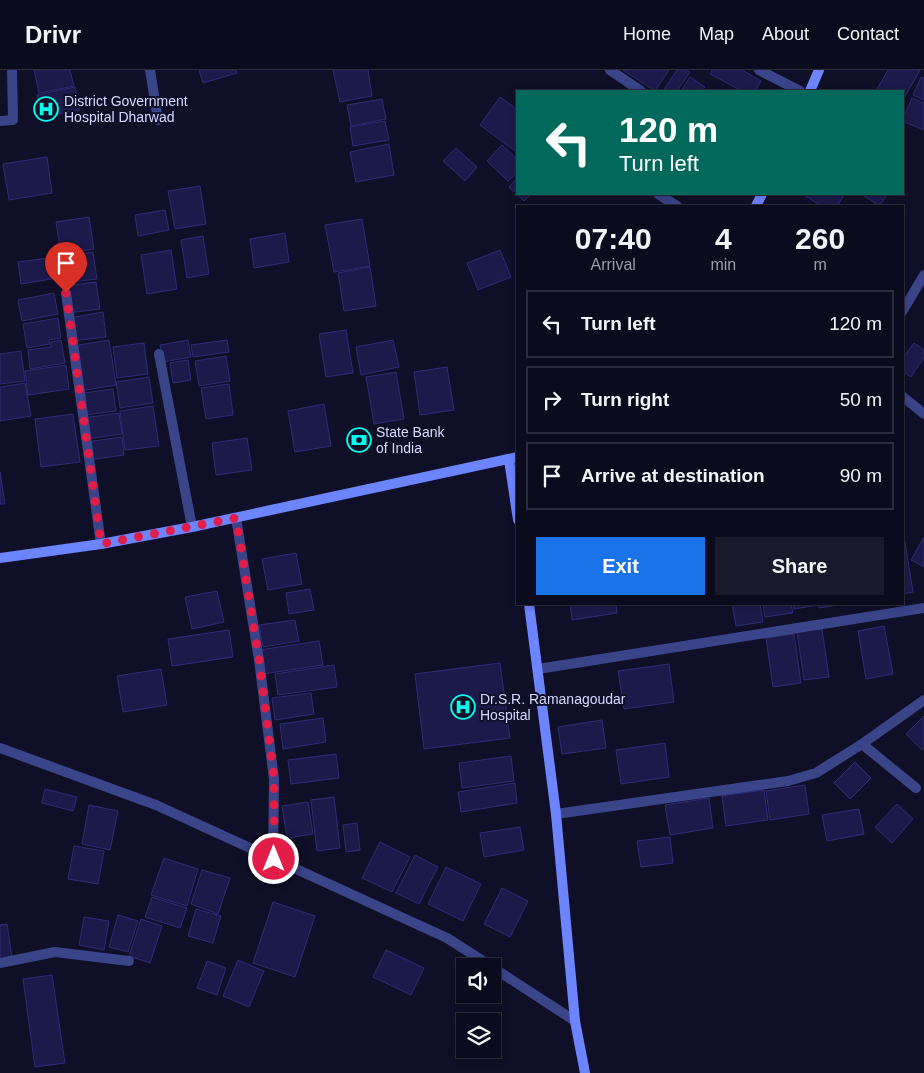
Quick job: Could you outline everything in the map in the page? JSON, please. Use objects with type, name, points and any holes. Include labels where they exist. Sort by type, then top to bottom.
[{"type":"street","points":[[0,121],[13,120],[12,70]]},
{"type":"street","points":[[150,70],[158,120]]},
{"type":"street","points":[[610,70],[640,90]]},
{"type":"street","points":[[759,70],[798,90]]},
{"type":"street","points":[[810,90],[819,70]]},
{"type":"street","points":[[660,195],[675,205]]},
{"type":"street","points":[[904,309],[924,274]]},
{"type":"street","points":[[66,293],[101,544]]},
{"type":"street","points":[[159,354],[192,527]]},
{"type":"street","points":[[904,398],[924,414]]},
{"type":"street","points":[[0,558],[101,544],[192,527],[513,458],[516,495]]},
{"type":"street","points":[[236,518],[259,660],[274,779],[274,859]]},
{"type":"street","points":[[529,605],[556,814],[575,1021],[585,1073]]},
{"type":"street","points":[[538,669],[924,608]]},
{"type":"street","points":[[556,814],[788,781],[816,773],[862,744],[924,700]]},
{"type":"street","points":[[862,744],[916,788]]},
{"type":"street","points":[[0,748],[156,805],[447,938],[478,958]]},
{"type":"street","points":[[0,963],[55,952],[129,961]]},
{"type":"street","points":[[501,973],[575,1021]]},
{"type":"building","points":[[34,70],[70,70],[74,86],[39,93]]},
{"type":"building","points":[[199,70],[236,70],[237,73],[203,83]]},
{"type":"building","points":[[333,70],[368,70],[372,96],[340,102]]},
{"type":"building","points":[[623,70],[669,70],[656,90]]},
{"type":"building","points":[[677,70],[690,72],[678,90],[664,90]]},
{"type":"building","points":[[712,70],[742,70],[761,81],[756,90],[740,90],[710,74]]},
{"type":"building","points":[[888,70],[920,70],[904,98],[904,90],[877,90]]},
{"type":"building","points":[[690,77],[705,87],[703,90],[682,90]]},
{"type":"building","points":[[921,77],[924,78],[924,100],[913,95]]},
{"type":"building","points":[[75,87],[80,110],[42,117],[37,95]]},
{"type":"building","points":[[500,97],[516,109],[516,152],[480,125]]},
{"type":"building","points":[[912,98],[924,103],[924,130],[904,122],[904,116]]},
{"type":"building","points":[[382,99],[386,119],[351,126],[347,105]]},
{"type":"building","points":[[385,121],[389,140],[353,146],[350,127]]},
{"type":"building","points":[[389,144],[394,175],[356,182],[350,152]]},
{"type":"building","points":[[502,145],[516,158],[516,174],[508,181],[487,161]]},
{"type":"building","points":[[456,148],[477,167],[465,181],[443,161]]},
{"type":"building","points":[[47,157],[52,193],[9,200],[3,164]]},
{"type":"building","points":[[516,179],[516,194],[509,187]]},
{"type":"building","points":[[200,186],[206,224],[175,229],[168,191]]},
{"type":"building","points":[[518,195],[530,195],[524,201]]},
{"type":"building","points":[[804,195],[844,195],[838,205],[820,205]]},
{"type":"building","points":[[862,195],[887,195],[880,205]]},
{"type":"building","points":[[165,210],[169,230],[138,236],[135,215]]},
{"type":"building","points":[[89,217],[94,249],[61,254],[56,222]]},
{"type":"building","points":[[362,219],[370,266],[334,272],[325,225]]},
{"type":"building","points":[[285,233],[289,262],[254,268],[250,239]]},
{"type":"building","points":[[203,236],[209,274],[187,278],[181,240]]},
{"type":"building","points":[[171,250],[177,289],[147,294],[141,255]]},
{"type":"building","points":[[500,250],[511,277],[478,290],[467,263]]},
{"type":"building","points":[[93,252],[97,279],[63,283],[60,257]]},
{"type":"building","points":[[48,258],[51,279],[21,284],[18,262]]},
{"type":"building","points":[[370,267],[376,306],[344,311],[338,273]]},
{"type":"building","points":[[96,282],[100,309],[68,313],[64,286]]},
{"type":"building","points":[[54,293],[58,314],[22,321],[18,300]]},
{"type":"building","points":[[103,312],[106,337],[72,341],[69,318]]},
{"type":"building","points":[[58,318],[61,338],[49,340],[50,344],[27,348],[23,324]]},
{"type":"building","points":[[346,330],[353,373],[326,377],[319,334]]},
{"type":"building","points":[[61,340],[65,363],[30,369],[28,350],[51,347],[51,342]]},
{"type":"building","points":[[109,340],[116,385],[80,391],[73,346]]},
{"type":"building","points":[[188,340],[191,357],[163,362],[160,345]]},
{"type":"building","points":[[227,340],[229,352],[193,357],[191,345]]},
{"type":"building","points":[[393,340],[399,367],[361,375],[356,347]]},
{"type":"building","points":[[144,343],[148,374],[117,378],[113,347]]},
{"type":"building","points":[[914,343],[924,350],[924,357],[911,377],[904,372],[904,356]]},
{"type":"building","points":[[21,351],[25,381],[0,384],[0,354]]},
{"type":"building","points":[[226,356],[230,381],[199,386],[195,361]]},
{"type":"building","points":[[188,360],[191,380],[173,383],[170,363]]},
{"type":"building","points":[[66,365],[69,389],[28,395],[25,371]]},
{"type":"building","points":[[447,367],[454,410],[420,415],[414,372]]},
{"type":"building","points":[[396,372],[404,419],[374,424],[366,377]]},
{"type":"building","points":[[149,377],[153,403],[120,408],[116,382]]},
{"type":"building","points":[[25,383],[31,416],[0,421],[0,387]]},
{"type":"building","points":[[229,384],[233,415],[206,419],[201,388]]},
{"type":"building","points":[[113,389],[116,411],[86,415],[83,393]]},
{"type":"building","points":[[324,404],[331,446],[295,452],[288,411]]},
{"type":"building","points":[[153,406],[159,446],[125,450],[120,411]]},
{"type":"building","points":[[119,413],[122,434],[86,439],[83,418]]},
{"type":"building","points":[[73,414],[80,462],[41,467],[35,419]]},
{"type":"building","points":[[122,437],[124,455],[88,460],[86,442]]},
{"type":"building","points":[[247,438],[252,470],[216,475],[212,443]]},
{"type":"building","points":[[0,472],[5,504],[0,504]]},
{"type":"building","points":[[924,537],[924,567],[911,560]]},
{"type":"building","points":[[904,542],[905,542],[913,592],[904,594]]},
{"type":"building","points":[[296,553],[302,584],[268,590],[262,559]]},
{"type":"building","points":[[310,589],[314,610],[289,614],[286,593]]},
{"type":"building","points":[[217,591],[224,622],[192,629],[185,597]]},
{"type":"building","points":[[570,605],[616,605],[617,613],[572,620]]},
{"type":"building","points":[[732,605],[760,605],[763,622],[736,626]]},
{"type":"building","points":[[763,605],[791,605],[793,613],[765,617]]},
{"type":"building","points":[[793,605],[819,605],[794,609]]},
{"type":"building","points":[[819,605],[838,605],[819,608]]},
{"type":"building","points":[[295,620],[299,641],[263,647],[259,625]]},
{"type":"building","points":[[884,626],[893,674],[866,679],[858,631]]},
{"type":"building","points":[[822,629],[829,677],[804,680],[797,632]]},
{"type":"building","points":[[229,630],[233,657],[172,666],[168,639]]},
{"type":"building","points":[[794,634],[801,683],[773,687],[766,638]]},
{"type":"building","points":[[319,641],[323,665],[263,674],[259,650]]},
{"type":"building","points":[[500,663],[510,738],[424,749],[415,674]]},
{"type":"building","points":[[669,664],[674,702],[624,709],[618,671]]},
{"type":"building","points":[[334,665],[337,687],[278,695],[275,674]]},
{"type":"building","points":[[161,669],[167,705],[123,712],[117,676]]},
{"type":"building","points":[[311,693],[314,714],[275,720],[272,698]]},
{"type":"building","points":[[924,716],[924,747],[922,750],[906,734]]},
{"type":"building","points":[[323,718],[326,742],[283,749],[280,724]]},
{"type":"building","points":[[602,720],[606,748],[562,754],[558,727]]},
{"type":"building","points":[[665,743],[669,777],[621,784],[616,750]]},
{"type":"building","points":[[336,754],[339,778],[291,784],[288,760]]},
{"type":"building","points":[[511,756],[514,781],[462,788],[459,763]]},
{"type":"building","points":[[855,762],[871,778],[850,799],[834,783]]},
{"type":"building","points":[[515,783],[517,803],[461,812],[458,792]]},
{"type":"building","points":[[805,785],[809,814],[770,820],[766,791]]},
{"type":"building","points":[[45,789],[77,797],[73,811],[42,803]]},
{"type":"building","points":[[764,790],[768,820],[726,826],[722,796]]},
{"type":"building","points":[[334,797],[340,848],[317,851],[311,800]]},
{"type":"building","points":[[709,798],[713,828],[670,835],[665,805]]},
{"type":"building","points":[[308,802],[313,834],[287,838],[282,806]]},
{"type":"building","points":[[897,804],[913,819],[892,843],[875,827]]},
{"type":"building","points":[[89,805],[118,811],[110,850],[82,844]]},
{"type":"building","points":[[859,809],[864,834],[827,841],[822,815]]},
{"type":"building","points":[[357,823],[360,850],[346,852],[343,825]]},
{"type":"building","points":[[520,827],[524,850],[484,857],[480,833]]},
{"type":"building","points":[[670,837],[673,863],[641,867],[637,841]]},
{"type":"building","points":[[380,842],[410,857],[392,892],[362,878]]},
{"type":"building","points":[[74,846],[104,851],[98,884],[68,879]]},
{"type":"building","points":[[415,855],[438,867],[419,904],[396,893]]},
{"type":"building","points":[[164,858],[198,869],[187,906],[151,895]]},
{"type":"building","points":[[446,867],[481,884],[463,921],[428,904]]},
{"type":"building","points":[[202,870],[230,878],[218,914],[191,904]]},
{"type":"building","points":[[502,888],[528,901],[510,937],[484,924]]},
{"type":"building","points":[[152,897],[187,908],[180,928],[145,917]]},
{"type":"building","points":[[273,902],[315,916],[295,977],[253,963]]},
{"type":"building","points":[[196,909],[221,916],[213,943],[188,936]]},
{"type":"building","points":[[118,915],[138,921],[128,952],[109,947]]},
{"type":"building","points":[[84,917],[109,921],[104,950],[79,945]]},
{"type":"building","points":[[141,919],[162,926],[150,963],[129,956]]},
{"type":"building","points":[[7,924],[12,958],[0,959],[0,925]]},
{"type":"building","points":[[386,950],[424,968],[411,995],[373,977]]},
{"type":"building","points":[[238,960],[264,971],[249,1007],[223,996]]},
{"type":"building","points":[[207,961],[226,968],[217,995],[197,988]]},
{"type":"building","points":[[52,975],[65,1063],[35,1067],[23,979]]},
{"type":"place","name":"District Government Hospital Dharwad","points":[[46,109]]},
{"type":"place","name":"State Bank of India","points":[[359,440]]},
{"type":"place","name":"Dr.S.R. Ramanagoudar Hospital","points":[[463,707]]},
{"type":"route","points":[[66,293],[101,544],[236,518],[259,660],[274,779],[274,859]]}]
